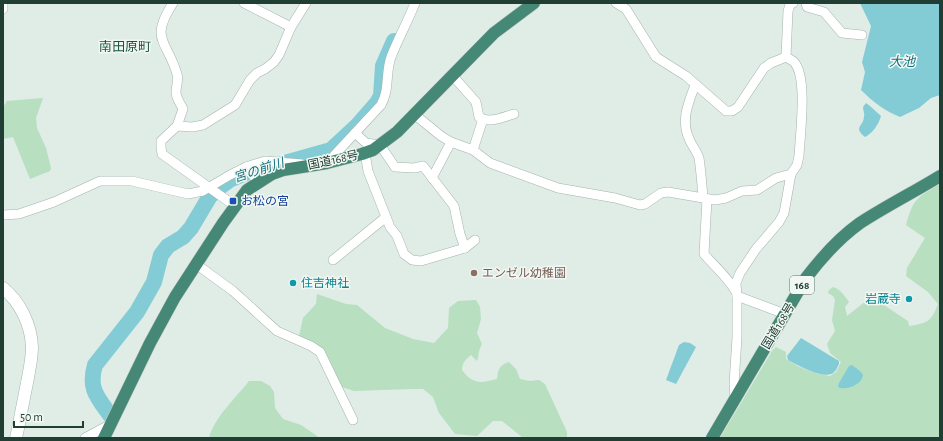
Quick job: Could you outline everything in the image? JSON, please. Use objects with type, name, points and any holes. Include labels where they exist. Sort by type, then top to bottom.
[{"type":"highway","name":"国道168号","points":[[109,432],[150,343],[196,264],[247,190],[272,174],[283,170],[327,163],[365,153],[380,145],[397,132],[494,33],[534,3]]},
{"type":"highway","name":"国道168号","points":[[712,438],[806,278],[822,257],[839,240],[860,223],[940,176]]},
{"type":"street","points":[[3,3],[3,8]]},
{"type":"street","points":[[173,3],[164,16],[160,27],[160,35],[178,75],[175,93],[183,109],[177,126],[161,141],[162,154],[235,206]]},
{"type":"street","points":[[244,3],[291,27]]},
{"type":"street","points":[[177,126],[192,127],[203,125],[234,105],[256,73],[265,69],[274,62],[279,55],[291,27],[306,3]]},
{"type":"street","points":[[327,163],[381,106],[386,97],[388,68],[391,57],[415,3]]},
{"type":"street","points":[[616,3],[626,9],[656,57],[686,76],[726,111],[732,111],[738,107],[764,68],[771,63],[786,57]]},
{"type":"street","points":[[786,57],[788,11],[790,5],[793,3]]},
{"type":"street","points":[[806,3],[807,6],[824,12],[842,33],[862,35]]},
{"type":"street","points":[[735,399],[734,384],[738,337],[736,283],[745,264],[779,222],[784,213],[791,174],[797,165],[799,156],[803,90],[795,63],[786,57]]},
{"type":"street","points":[[452,75],[476,102],[479,117],[491,120],[514,114]]},
{"type":"street","points":[[695,85],[686,108],[684,120],[686,131],[698,157],[705,199],[704,254],[726,278],[737,295],[785,314]]},
{"type":"street","points":[[414,114],[451,142],[473,150],[490,163],[558,188],[614,198],[640,205],[645,204],[661,193],[668,192],[705,199],[715,200],[726,198],[742,191],[757,190],[776,178],[791,174]]},
{"type":"street","points":[[473,150],[483,119]]},
{"type":"street","points":[[355,134],[361,140],[380,145],[395,167],[414,168],[423,166],[454,206],[460,234],[465,248]]},
{"type":"street","points":[[432,178],[451,142]]},
{"type":"street","points":[[365,153],[368,171],[390,227],[397,236],[404,254],[412,260],[421,261],[465,248],[475,240]]},
{"type":"street","points":[[3,215],[19,214],[54,202],[100,181],[132,182],[188,194],[203,191],[246,167],[265,161],[311,166]]},
{"type":"street","points":[[246,167],[258,182]]},
{"type":"street","points":[[333,260],[386,217]]},
{"type":"street","points":[[196,264],[233,291],[277,331],[311,346],[320,352],[353,420]]},
{"type":"street","points":[[3,288],[19,304],[29,329],[32,347],[17,438]]},
{"type":"street","points":[[85,438],[109,432]]},
{"type":"green space","points":[[43,98],[36,118],[37,128],[46,148],[51,168],[50,171],[30,179],[13,137],[3,139],[3,107],[7,101]]},
{"type":"green space","points":[[940,184],[940,438],[720,438],[772,351],[776,347],[786,352],[786,359],[802,368],[830,376],[836,372],[841,362],[830,353],[827,344],[835,331],[832,320],[835,300],[833,296],[828,293],[833,287],[840,291],[849,302],[845,307],[847,316],[871,297],[908,321],[909,326],[921,324],[931,318],[938,304],[928,292],[906,276],[907,268],[925,238],[906,225],[911,209],[917,200],[926,192]]},
{"type":"green space","points":[[317,294],[346,304],[357,305],[385,328],[413,339],[434,343],[448,328],[449,308],[458,301],[476,300],[480,307],[481,319],[477,333],[482,344],[477,361],[471,355],[464,362],[462,370],[470,378],[478,382],[482,382],[497,379],[500,368],[509,362],[516,369],[520,379],[530,381],[539,380],[545,384],[567,432],[567,438],[523,438],[502,421],[493,421],[477,436],[455,434],[439,413],[433,397],[423,389],[354,391],[342,387],[327,355],[321,347],[299,336],[303,318],[316,304]]},
{"type":"green space","points":[[249,381],[261,381],[270,386],[274,392],[275,408],[283,419],[301,425],[320,438],[209,438],[216,422]]},
{"type":"water","name":"大池","points":[[860,3],[940,3],[940,95],[931,98],[919,108],[900,117],[879,106],[861,90],[865,72],[862,62],[871,26]]},
{"type":"water","points":[[866,103],[881,116],[875,128],[865,137],[861,134],[859,129],[864,116],[863,107]]},
{"type":"water","points":[[801,338],[839,361],[834,373],[827,375],[815,373],[788,360],[787,356]]},
{"type":"water","points":[[684,342],[690,343],[696,347],[676,384],[666,380],[679,345]]},
{"type":"water","points":[[852,365],[863,375],[862,379],[860,382],[849,388],[838,387],[849,366]]},
{"type":"waterway","name":"宮の前川","points":[[110,415],[95,392],[93,386],[93,373],[95,365],[137,312],[154,282],[161,255],[168,246],[183,237],[191,228],[210,196],[231,179],[256,169],[267,168],[331,150],[357,126],[377,103],[381,96],[383,66],[394,41]]},
{"type":"place","name":"お松の宮","points":[[233,201]]},
{"type":"place","name":"エンゼル幼稚園","points":[[474,273]]},
{"type":"place","name":"住吉神社","points":[[293,283]]},
{"type":"place","name":"岩蔵寺","points":[[909,299]]},
{"type":"district","name":"南田原町","points":[[125,47]]}]
